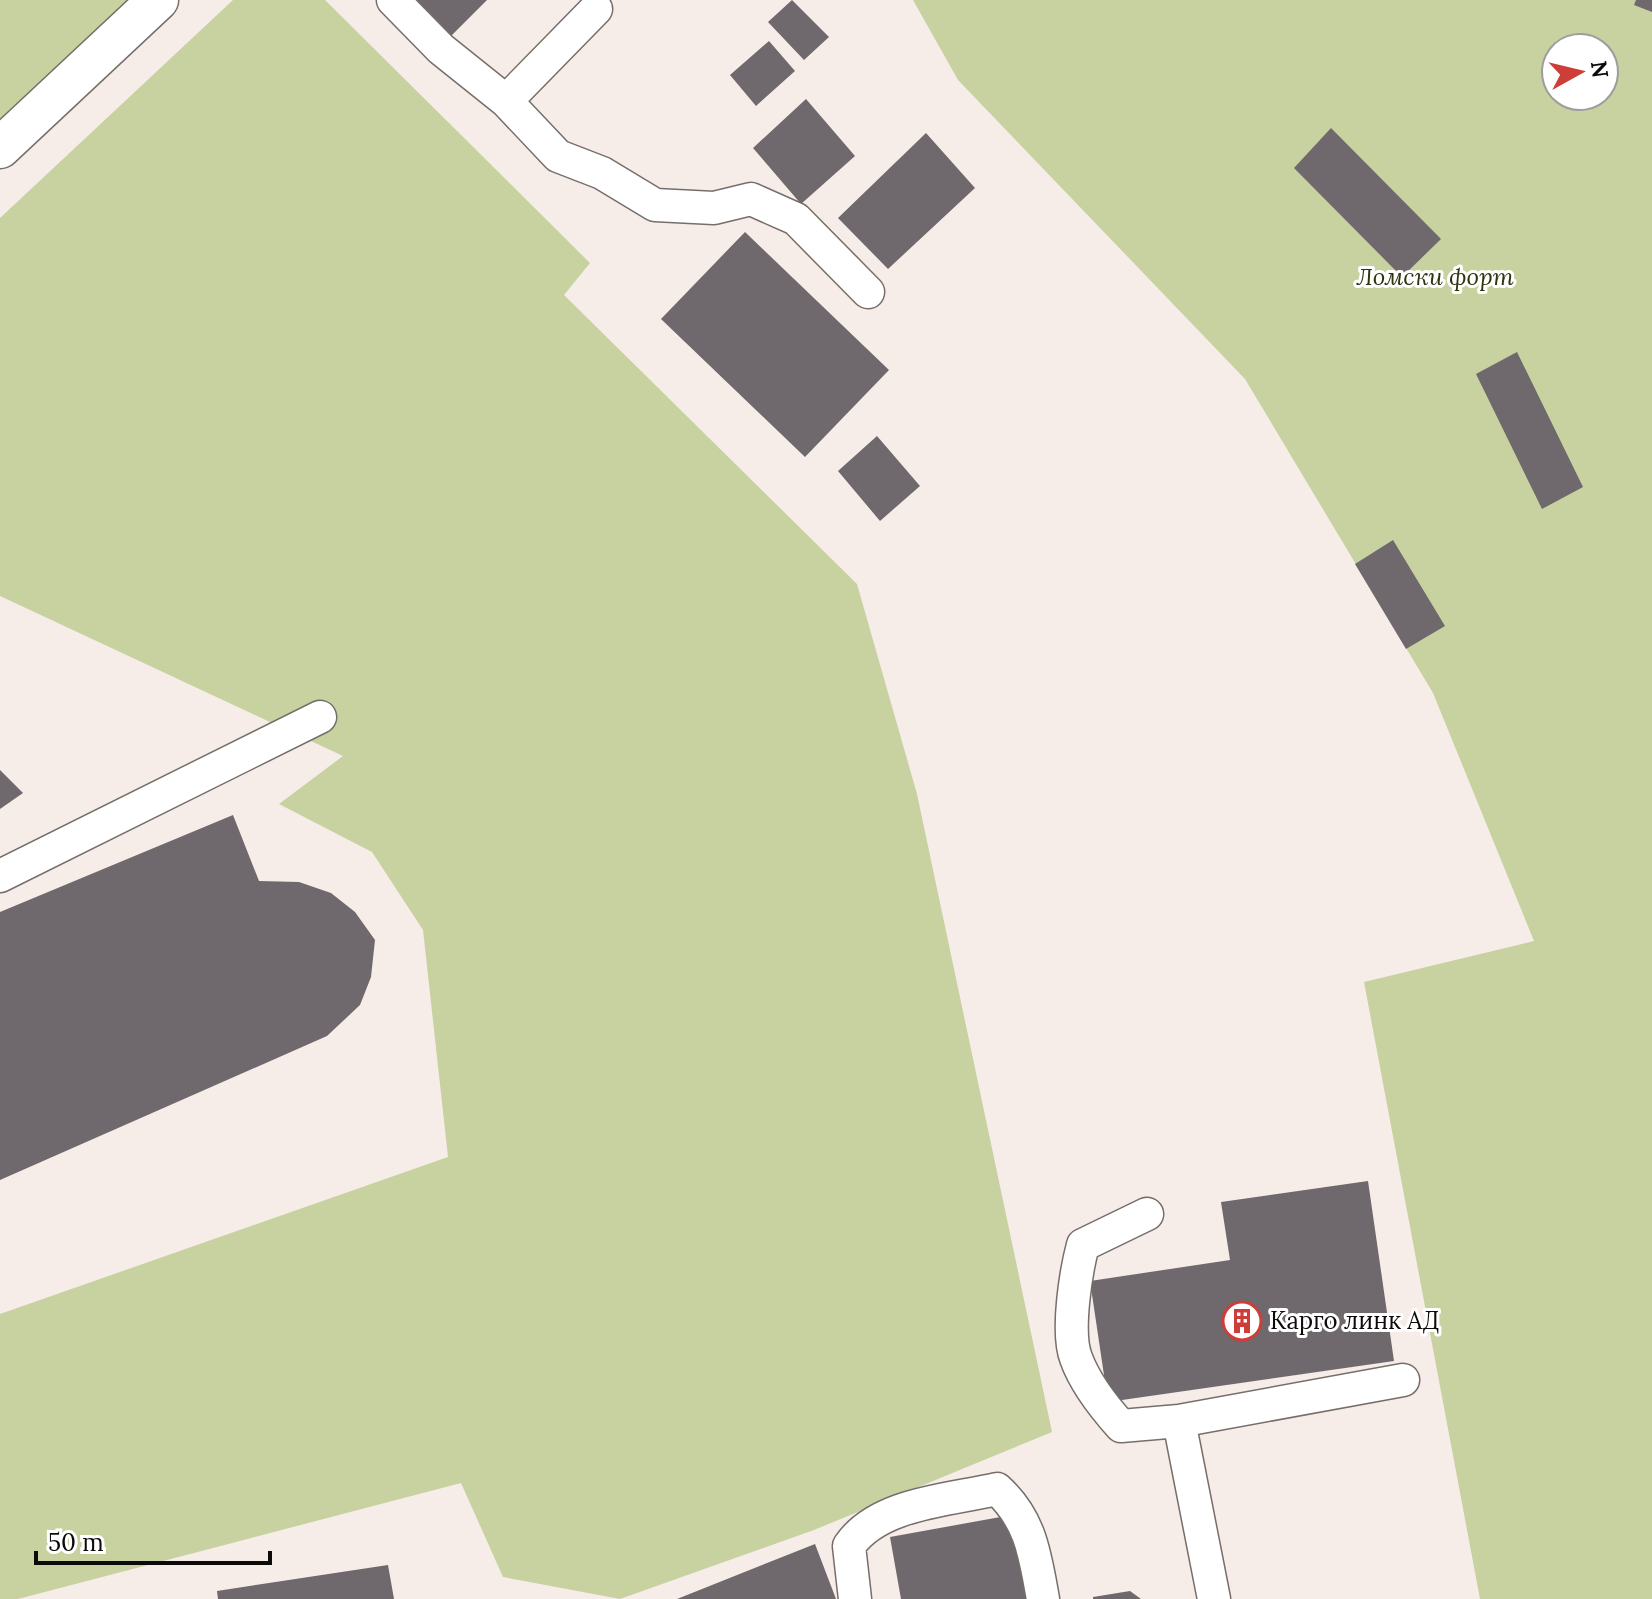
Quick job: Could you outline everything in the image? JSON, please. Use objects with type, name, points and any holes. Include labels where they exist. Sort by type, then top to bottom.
[{"type":"main road","points":[[0,148],[158,0]]},
{"type":"lane","points":[[393,0],[441,49],[506,101],[558,156],[602,173],[655,205],[714,208],[751,199],[796,219],[868,292]]},
{"type":"lane","points":[[506,101],[596,9]]},
{"type":"lane","points":[[0,876],[320,717]]},
{"type":"lane","points":[[1147,1214],[1083,1245],[1074,1278],[1075,1356],[1101,1405],[1121,1426],[1179,1421],[1403,1380]]},
{"type":"lane","points":[[1179,1421],[1214,1599]]},
{"type":"lane","points":[[855,1599],[849,1546],[860,1530],[898,1512],[997,1489],[1015,1505],[1031,1533],[1043,1599]]},
{"type":"green space","points":[[0,0],[148,0],[0,139]]},
{"type":"green space","points":[[233,0],[325,0],[590,263],[564,295],[857,584],[917,794],[1052,1432],[814,1530],[620,1599],[503,1577],[461,1483],[18,1599],[0,1599],[0,1314],[448,1157],[423,930],[372,852],[279,804],[343,756],[0,596],[0,218]]},
{"type":"green space","name":"Ломски форт","points":[[913,0],[1652,0],[1652,1599],[1480,1599],[1364,982],[1534,941],[1433,693],[1245,379],[958,80]]},
{"type":"building","points":[[404,0],[487,0],[445,42]]},
{"type":"building","points":[[792,0],[829,37],[804,60],[768,22]]},
{"type":"building","points":[[1636,0],[1652,0],[1652,12],[1634,5]]},
{"type":"building","points":[[769,41],[795,71],[756,106],[730,75]]},
{"type":"building","points":[[806,99],[855,156],[801,204],[753,148]]},
{"type":"building","points":[[1331,128],[1441,239],[1402,277],[1294,168]]},
{"type":"building","points":[[926,133],[975,188],[888,269],[838,218]]},
{"type":"building","points":[[745,232],[889,370],[805,457],[661,319]]},
{"type":"building","points":[[1517,352],[1583,487],[1542,509],[1476,374]]},
{"type":"building","points":[[877,436],[920,486],[880,521],[838,471]]},
{"type":"building","points":[[1393,540],[1445,626],[1406,649],[1355,564]]},
{"type":"building","points":[[0,770],[23,793],[0,809]]},
{"type":"building","points":[[233,815],[259,881],[299,882],[331,893],[355,912],[375,940],[371,977],[360,1005],[327,1036],[0,1180],[0,912]]},
{"type":"building","name":"Карго линк АД","points":[[1368,1181],[1394,1361],[1108,1402],[1090,1281],[1230,1260],[1221,1202]]},
{"type":"building","points":[[1017,1514],[1032,1599],[901,1599],[890,1537]]},
{"type":"building","points":[[815,1544],[836,1599],[677,1599]]},
{"type":"building","points":[[388,1565],[394,1599],[218,1599],[217,1591]]},
{"type":"building","points":[[1130,1591],[1141,1599],[1093,1599],[1093,1597]]},
{"type":"place","name":"Карго линк АД","points":[[1242,1321]]}]
